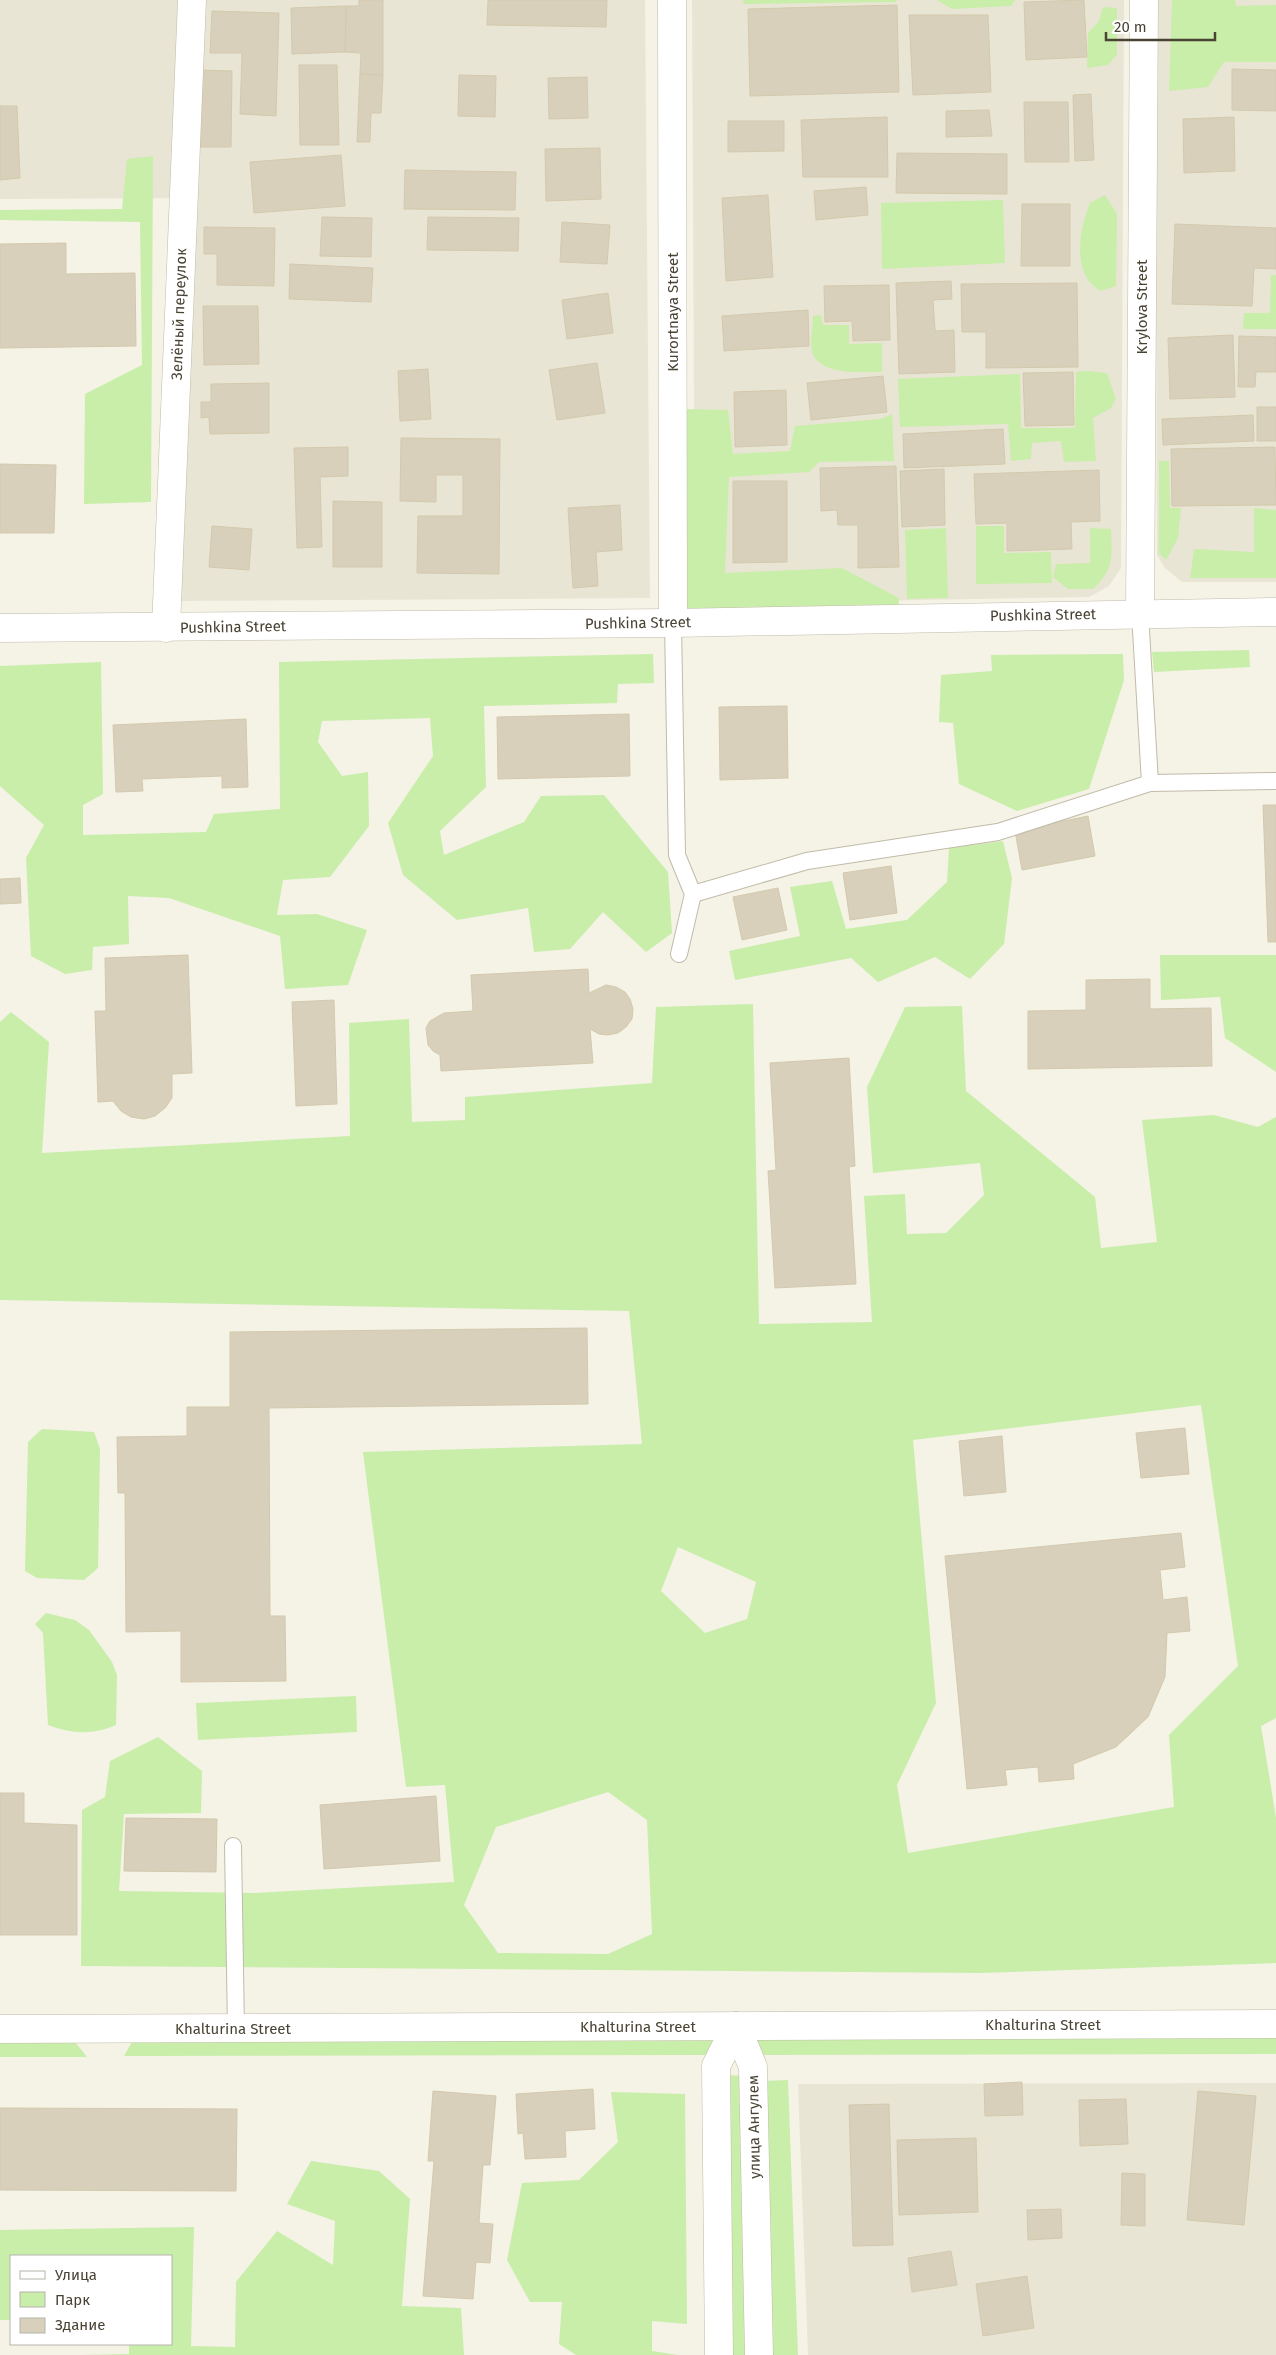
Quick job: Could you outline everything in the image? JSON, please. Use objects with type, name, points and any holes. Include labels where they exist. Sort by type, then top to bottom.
[{"type":"street","name":"Зелёный переулок","points":[[166,628],[192,0]]},
{"type":"street","name":"Kurortnaya Street","points":[[672,0],[673,623]]},
{"type":"street","name":"Krylova Street","points":[[1140,613],[1144,0]]},
{"type":"street","name":"Pushkina Street","points":[[0,628],[673,623],[1276,612]]},
{"type":"street","name":"Khalturina Street","points":[[0,2029],[236,2030],[1276,2024]]},
{"type":"street","points":[[719,2355],[716,2066],[736,2026]]},
{"type":"street","name":"улица Ангулем","points":[[736,2026],[753,2066],[759,2355]]},
{"type":"lane","points":[[1140,613],[1150,783]]},
{"type":"lane","points":[[673,623],[677,855],[693,894],[679,954]]},
{"type":"lane","points":[[693,894],[807,861],[998,832],[1150,783],[1276,781]]},
{"type":"lane","points":[[233,1846],[236,2030]]},
{"type":"shaded area","points":[[0,0],[645,0],[650,598],[177,601],[193,198],[0,199]]},
{"type":"shaded area","points":[[692,0],[1124,0],[1121,568],[1109,586],[1089,597],[695,604]]},
{"type":"shaded area","points":[[1155,0],[1276,0],[1276,582],[1182,582],[1165,568],[1157,555]]},
{"type":"shaded area","points":[[1276,2083],[1276,2355],[808,2355],[798,2084]]},
{"type":"green space","points":[[743,0],[896,0],[896,2],[744,4]]},
{"type":"green space","points":[[937,0],[1015,0],[1011,6],[952,9]]},
{"type":"green space","points":[[1172,0],[1235,0],[1236,6],[1276,5],[1276,62],[1224,62],[1208,87],[1169,91]]},
{"type":"green space","points":[[1103,7],[1117,8],[1117,55],[1108,65],[1087,68],[1088,33],[1099,21]]},
{"type":"green space","points":[[153,156],[151,502],[84,504],[85,394],[142,365],[140,222],[0,220],[0,210],[122,209],[127,159]]},
{"type":"green space","points":[[1105,195],[1117,214],[1116,286],[1100,291],[1089,281],[1084,271],[1081,262],[1080,242],[1090,203]]},
{"type":"green space","points":[[1003,200],[1005,263],[882,269],[881,203]]},
{"type":"green space","points":[[1271,275],[1276,275],[1276,329],[1243,329],[1244,313],[1270,313]]},
{"type":"green space","points":[[821,315],[823,325],[849,325],[849,344],[882,343],[882,372],[835,370],[818,362],[813,355],[811,336],[813,316]]},
{"type":"green space","points":[[1076,372],[1107,373],[1116,399],[1111,408],[1093,418],[1096,461],[1064,462],[1061,441],[1032,443],[1031,459],[1011,461],[1008,424],[900,427],[898,379],[1020,374],[1021,428],[1075,428]]},
{"type":"green space","points":[[682,409],[728,410],[733,454],[790,451],[795,426],[881,419],[892,414],[894,461],[819,462],[809,472],[729,477],[725,573],[842,568],[899,598],[898,612],[682,618]]},
{"type":"green space","points":[[1159,461],[1169,461],[1170,508],[1181,508],[1178,538],[1166,560],[1159,553]]},
{"type":"green space","points":[[1254,508],[1276,510],[1276,578],[1190,578],[1194,549],[1254,552]]},
{"type":"green space","points":[[976,526],[1004,526],[1004,553],[1051,552],[1052,583],[976,584]]},
{"type":"green space","points":[[946,528],[948,598],[907,599],[905,530]]},
{"type":"green space","points":[[1090,528],[1111,529],[1112,555],[1109,568],[1093,589],[1068,589],[1053,577],[1056,564],[1090,563]]},
{"type":"green space","points":[[1249,650],[1250,667],[1154,672],[1152,652]]},
{"type":"green space","points":[[653,654],[654,683],[618,684],[617,703],[484,706],[486,787],[440,831],[444,855],[524,822],[541,796],[604,795],[668,872],[672,933],[646,952],[603,912],[570,949],[534,952],[528,908],[457,920],[403,875],[388,823],[433,756],[430,718],[322,721],[318,742],[342,776],[368,772],[369,826],[330,877],[283,880],[277,915],[317,914],[367,930],[348,985],[285,989],[280,936],[169,898],[128,896],[129,944],[93,947],[92,970],[65,974],[31,956],[26,858],[44,825],[0,786],[0,666],[101,662],[103,794],[83,805],[83,835],[206,832],[214,814],[280,809],[279,662]]},
{"type":"green space","points":[[1123,654],[1124,680],[1089,789],[1017,811],[959,784],[953,723],[939,722],[941,675],[992,671],[991,655]]},
{"type":"green space","points":[[1003,841],[1012,878],[1004,944],[970,979],[935,957],[878,982],[851,958],[735,980],[729,951],[800,936],[790,887],[832,881],[846,929],[907,920],[947,882],[949,848]]},
{"type":"green space","points":[[1160,955],[1276,955],[1276,1072],[1225,1038],[1220,997],[1161,1000]]},
{"type":"green space","points":[[753,1004],[759,1324],[872,1322],[864,1196],[905,1194],[907,1234],[946,1233],[984,1195],[980,1163],[873,1173],[867,1087],[905,1007],[962,1006],[966,1091],[1095,1197],[1101,1248],[1157,1242],[1142,1120],[1214,1115],[1258,1127],[1276,1117],[1276,1718],[1261,1726],[1276,1818],[1276,1963],[981,1973],[81,1966],[82,1810],[105,1797],[110,1761],[158,1737],[202,1771],[201,1813],[124,1814],[119,1891],[255,1893],[454,1882],[445,1785],[406,1787],[363,1452],[642,1444],[629,1311],[0,1300],[0,1022],[11,1012],[49,1042],[42,1153],[350,1136],[349,1023],[409,1019],[412,1122],[465,1120],[465,1097],[652,1083],[656,1007]],"holes":[[[1201,1405],[1238,1666],[1169,1735],[1174,1807],[908,1853],[897,1785],[936,1703],[913,1440]],[[678,1547],[756,1582],[747,1619],[705,1633],[661,1591]],[[608,1792],[647,1820],[652,1934],[608,1954],[498,1953],[464,1905],[496,1827]]]},
{"type":"green space","points":[[42,1429],[94,1432],[100,1449],[98,1568],[84,1580],[37,1578],[25,1571],[28,1442]]},
{"type":"green space","points":[[46,1613],[75,1620],[89,1630],[112,1662],[117,1675],[116,1725],[90,1732],[74,1732],[48,1725],[43,1633],[35,1624]]},
{"type":"green space","points":[[356,1696],[357,1732],[198,1740],[196,1703]]},
{"type":"green space","points":[[1276,2037],[1276,2054],[761,2055],[753,2039]]},
{"type":"green space","points":[[719,2039],[706,2055],[124,2056],[132,2042]]},
{"type":"green space","points":[[0,2042],[75,2042],[87,2057],[0,2057]]},
{"type":"green space","points":[[722,2075],[748,2076],[753,2355],[725,2355]]},
{"type":"green space","points":[[788,2080],[798,2355],[769,2355],[764,2081]]},
{"type":"green space","points":[[611,2092],[685,2094],[687,2324],[652,2321],[652,2351],[678,2355],[576,2355],[559,2344],[562,2302],[530,2302],[507,2260],[522,2183],[579,2180],[618,2142]]},
{"type":"green space","points":[[311,2161],[379,2171],[410,2199],[402,2306],[461,2308],[464,2355],[81,2355],[129,2354],[129,2345],[172,2345],[172,2255],[10,2255],[10,2320],[0,2320],[0,2230],[194,2227],[191,2346],[235,2347],[236,2282],[277,2231],[333,2265],[335,2221],[287,2204]]},
{"type":"building","points":[[359,0],[383,0],[383,75],[360,74],[361,53],[345,52],[346,6],[359,6]]},
{"type":"building","points":[[488,0],[607,0],[606,27],[487,25]]},
{"type":"building","points":[[1084,0],[1087,57],[1026,60],[1024,2]]},
{"type":"building","points":[[897,5],[899,92],[750,96],[748,9]]},
{"type":"building","points":[[346,6],[345,52],[292,54],[291,8]]},
{"type":"building","points":[[212,11],[279,13],[276,116],[240,114],[242,53],[210,53]]},
{"type":"building","points":[[909,15],[988,15],[991,92],[913,95]]},
{"type":"building","points":[[299,65],[337,65],[339,145],[300,145]]},
{"type":"building","points":[[1232,69],[1276,70],[1276,111],[1232,110]]},
{"type":"building","points":[[199,70],[232,71],[231,147],[197,147]]},
{"type":"building","points":[[360,74],[383,75],[381,113],[371,113],[370,142],[357,142]]},
{"type":"building","points":[[459,75],[496,76],[495,117],[458,116]]},
{"type":"building","points":[[587,77],[588,118],[549,119],[548,78]]},
{"type":"building","points":[[1091,94],[1094,160],[1075,161],[1073,95]]},
{"type":"building","points":[[1024,102],[1068,102],[1069,162],[1025,162]]},
{"type":"building","points":[[0,106],[17,106],[20,178],[0,180]]},
{"type":"building","points":[[989,110],[992,136],[946,137],[946,111]]},
{"type":"building","points":[[887,117],[888,177],[803,177],[801,120]]},
{"type":"building","points":[[1234,117],[1235,171],[1184,173],[1183,119]]},
{"type":"building","points":[[728,121],[784,121],[784,151],[728,152]]},
{"type":"building","points":[[600,148],[601,199],[546,201],[545,149]]},
{"type":"building","points":[[897,153],[1007,154],[1007,194],[896,193]]},
{"type":"building","points":[[341,155],[345,206],[254,213],[250,162]]},
{"type":"building","points":[[405,170],[516,172],[515,210],[404,209]]},
{"type":"building","points":[[866,187],[868,215],[816,220],[814,191]]},
{"type":"building","points":[[768,195],[773,277],[726,281],[722,198]]},
{"type":"building","points":[[1022,204],[1070,204],[1070,266],[1021,266]]},
{"type":"building","points":[[322,217],[372,218],[371,257],[320,256]]},
{"type":"building","points":[[428,217],[519,218],[518,251],[427,250]]},
{"type":"building","points":[[562,222],[610,225],[607,264],[560,262]]},
{"type":"building","points":[[1175,224],[1276,228],[1276,269],[1254,268],[1252,306],[1172,304]]},
{"type":"building","points":[[204,227],[275,228],[274,286],[217,285],[217,254],[204,254]]},
{"type":"building","points":[[66,243],[66,274],[135,273],[136,346],[0,348],[0,244]]},
{"type":"building","points":[[290,264],[373,268],[371,302],[289,299]]},
{"type":"building","points":[[951,281],[952,299],[933,300],[935,331],[954,330],[955,372],[899,374],[896,283]]},
{"type":"building","points":[[1077,283],[1078,367],[986,368],[986,332],[962,332],[961,284]]},
{"type":"building","points":[[889,285],[890,340],[853,341],[852,321],[825,322],[824,286]]},
{"type":"building","points":[[608,293],[613,333],[567,339],[562,300]]},
{"type":"building","points":[[203,306],[258,306],[259,364],[204,365]]},
{"type":"building","points":[[808,310],[809,346],[724,351],[722,316]]},
{"type":"building","points":[[1233,335],[1235,397],[1170,399],[1168,338]]},
{"type":"building","points":[[1239,336],[1276,337],[1276,372],[1256,372],[1255,387],[1238,387]]},
{"type":"building","points":[[597,363],[605,413],[557,420],[549,370]]},
{"type":"building","points":[[428,369],[431,419],[400,421],[398,371]]},
{"type":"building","points":[[1073,372],[1074,425],[1025,426],[1023,373]]},
{"type":"building","points":[[883,376],[887,412],[811,420],[807,383]]},
{"type":"building","points":[[269,383],[269,433],[210,434],[209,417],[201,418],[201,402],[211,402],[211,384]]},
{"type":"building","points":[[786,390],[787,445],[735,447],[734,392]]},
{"type":"building","points":[[1257,407],[1276,407],[1276,441],[1257,441]]},
{"type":"building","points":[[1253,415],[1254,441],[1163,445],[1162,419]]},
{"type":"building","points":[[1003,429],[1005,464],[904,468],[903,434]]},
{"type":"building","points":[[401,438],[500,439],[499,574],[417,573],[418,516],[463,516],[463,475],[436,475],[436,502],[400,501]]},
{"type":"building","points":[[348,447],[348,476],[320,477],[322,547],[297,548],[294,448]]},
{"type":"building","points":[[1275,447],[1276,505],[1172,506],[1171,449]]},
{"type":"building","points":[[0,464],[56,465],[54,533],[0,533]]},
{"type":"building","points":[[896,466],[899,567],[858,568],[858,525],[838,525],[837,510],[821,511],[820,468]]},
{"type":"building","points":[[944,469],[945,525],[902,527],[900,471]]},
{"type":"building","points":[[1099,470],[1100,521],[1071,522],[1072,549],[1007,551],[1007,523],[976,524],[974,474]]},
{"type":"building","points":[[733,481],[787,481],[787,562],[733,563]]},
{"type":"building","points":[[333,501],[382,502],[382,567],[333,567]]},
{"type":"building","points":[[620,505],[622,550],[596,552],[598,586],[573,588],[568,508]]},
{"type":"building","points":[[212,526],[252,529],[249,570],[209,567]]},
{"type":"building","points":[[787,706],[788,778],[720,780],[719,707]]},
{"type":"building","points":[[629,714],[630,776],[498,779],[497,717]]},
{"type":"building","points":[[246,719],[248,787],[222,788],[222,776],[142,779],[143,791],[116,792],[113,725]]},
{"type":"building","points":[[1263,805],[1276,805],[1276,942],[1268,942]]},
{"type":"building","points":[[1088,816],[1095,856],[1022,870],[1015,831]]},
{"type":"building","points":[[891,866],[897,913],[850,920],[843,873]]},
{"type":"building","points":[[20,878],[21,903],[0,904],[0,879]]},
{"type":"building","points":[[778,888],[787,930],[742,940],[733,897]]},
{"type":"building","points":[[188,955],[192,1073],[172,1074],[172,1098],[165,1108],[155,1116],[144,1119],[131,1117],[121,1111],[113,1101],[98,1102],[95,1011],[106,1011],[105,958]]},
{"type":"building","points":[[588,969],[589,993],[606,985],[616,987],[625,992],[630,999],[633,1009],[632,1019],[618,1033],[599,1034],[590,1029],[593,1063],[441,1071],[440,1055],[428,1045],[426,1028],[430,1021],[444,1013],[473,1011],[471,975]]},
{"type":"building","points":[[1150,979],[1150,1009],[1211,1008],[1212,1066],[1028,1069],[1028,1011],[1086,1010],[1086,980]]},
{"type":"building","points":[[334,1000],[337,1104],[296,1106],[292,1002]]},
{"type":"building","points":[[849,1058],[855,1166],[849,1167],[856,1284],[775,1288],[768,1171],[776,1170],[770,1063]]},
{"type":"building","points":[[587,1328],[588,1404],[269,1408],[270,1616],[285,1616],[286,1681],[181,1682],[181,1631],[126,1632],[125,1493],[118,1493],[117,1437],[187,1436],[187,1407],[230,1407],[230,1332]]},
{"type":"building","points":[[1185,1428],[1189,1474],[1141,1478],[1136,1433]]},
{"type":"building","points":[[1002,1436],[1006,1492],[964,1496],[959,1441]]},
{"type":"building","points":[[1181,1533],[1185,1567],[1160,1570],[1163,1600],[1187,1597],[1190,1631],[1167,1633],[1165,1677],[1148,1717],[1116,1747],[1073,1764],[1074,1779],[1039,1782],[1038,1767],[1005,1770],[1007,1785],[967,1789],[945,1556]]},
{"type":"building","points":[[0,1793],[24,1793],[24,1823],[77,1825],[77,1935],[0,1935]]},
{"type":"building","points":[[436,1796],[440,1861],[324,1869],[320,1805]]},
{"type":"building","points":[[126,1818],[217,1819],[216,1872],[124,1871]]},
{"type":"building","points":[[1022,2082],[1023,2115],[985,2116],[984,2084]]},
{"type":"building","points":[[593,2089],[595,2129],[565,2131],[566,2157],[525,2159],[523,2133],[518,2134],[516,2094]]},
{"type":"building","points":[[433,2091],[496,2096],[490,2165],[483,2165],[479,2223],[493,2224],[490,2263],[476,2262],[473,2299],[423,2296],[434,2161],[428,2161]]},
{"type":"building","points":[[1198,2091],[1256,2096],[1244,2225],[1187,2220]]},
{"type":"building","points":[[1126,2099],[1128,2144],[1080,2146],[1079,2100]]},
{"type":"building","points":[[889,2104],[893,2245],[853,2246],[849,2105]]},
{"type":"building","points":[[0,2108],[237,2109],[236,2191],[0,2190]]},
{"type":"building","points":[[976,2138],[978,2212],[899,2215],[897,2140]]},
{"type":"building","points":[[1122,2173],[1145,2174],[1145,2226],[1121,2225]]},
{"type":"building","points":[[1061,2209],[1062,2238],[1028,2240],[1027,2210]]},
{"type":"building","points":[[951,2251],[957,2285],[912,2292],[908,2258]]},
{"type":"building","points":[[1027,2276],[1034,2328],[983,2336],[976,2284]]}]
